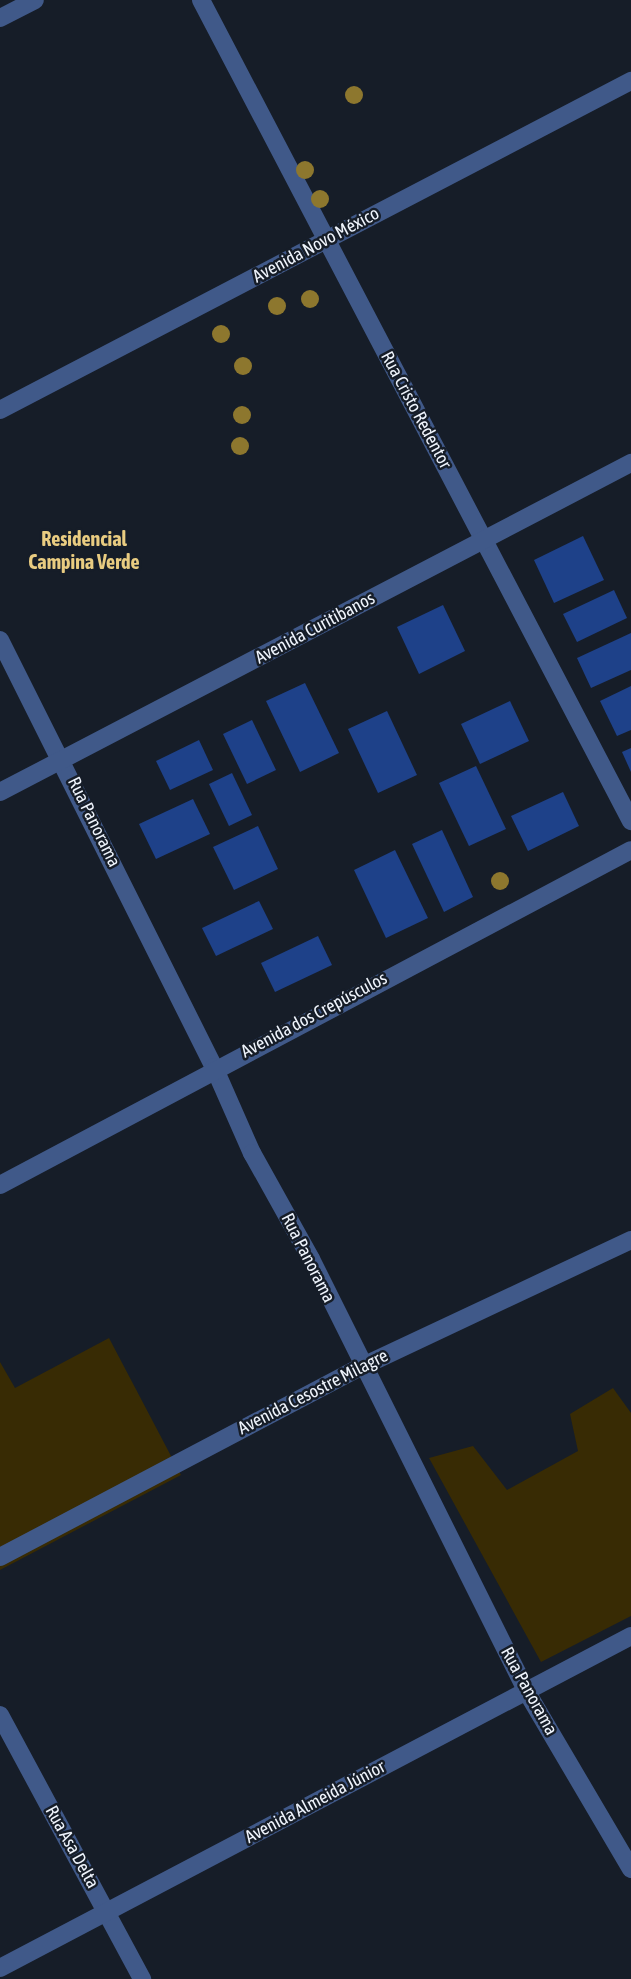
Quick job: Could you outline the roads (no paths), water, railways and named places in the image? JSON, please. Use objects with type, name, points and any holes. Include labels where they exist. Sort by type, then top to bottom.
[{"type":"street","points":[[0,18],[35,0]]},
{"type":"street","name":"Rua Cristo Redentor","points":[[201,0],[631,821]]},
{"type":"street","name":"Avenida Novo México","points":[[0,410],[631,81]]},
{"type":"street","name":"Avenida Curitibanos","points":[[0,792],[631,463]]},
{"type":"street","name":"Rua Panorama","points":[[0,640],[63,759],[214,1067],[252,1153],[311,1259],[361,1367],[525,1689],[631,1869]]},
{"type":"street","name":"Avenida dos Crepúsculos","points":[[0,1185],[214,1067],[631,850]]},
{"type":"street","name":"Avenida Cesostre Milagre","points":[[0,1557],[361,1367],[631,1240]]},
{"type":"street","name":"Avenida Almeida Júnior","points":[[0,1968],[108,1913],[525,1689],[631,1636]]},
{"type":"street","name":"Rua Asa Delta","points":[[0,1715],[142,1979]]},
{"type":"district","name":"Residencial Campina Verde","points":[[84,550]]}]
